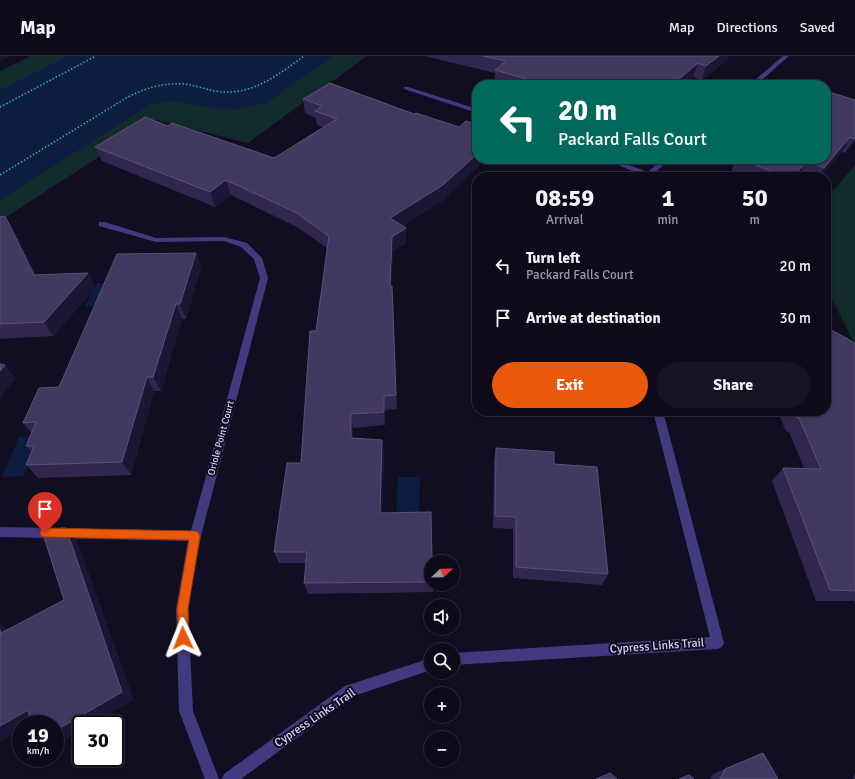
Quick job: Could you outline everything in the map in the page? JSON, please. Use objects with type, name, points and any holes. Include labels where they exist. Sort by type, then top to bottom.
[{"type":"street","points":[[758,80],[786,56]]},
{"type":"street","points":[[406,88],[472,109]]},
{"type":"street","points":[[619,164],[638,172]]},
{"type":"street","points":[[651,172],[660,164]]},
{"type":"street","name":"Oriole Point Court","points":[[102,224],[156,240],[224,239],[244,245],[258,258],[264,278],[195,536],[182,609],[186,711],[212,779]]},
{"type":"street","name":"Cypress Links Trail","points":[[460,659],[718,643],[659,416]]},
{"type":"street","points":[[0,532],[195,536]]},
{"type":"street","name":"Cypress Links Trail","points":[[229,779],[350,692],[424,666]]},
{"type":"path","points":[[0,107],[96,56]]},
{"type":"path","points":[[0,175],[143,89],[162,85],[183,84],[219,92],[233,92],[250,89],[280,73],[304,56]]},
{"type":"green space","points":[[31,56],[367,56],[248,143],[156,120],[0,221],[0,71]]},
{"type":"green space","points":[[855,165],[855,345],[831,297],[831,193]]},
{"type":"water","points":[[68,56],[334,56],[266,103],[236,109],[212,108],[174,101],[151,104],[0,200],[0,90]]},
{"type":"water","points":[[97,283],[110,283],[102,306],[85,306]]},
{"type":"water","points":[[19,437],[29,437],[24,448],[35,447],[24,476],[2,477]]},
{"type":"water","points":[[398,477],[420,477],[419,519],[396,519]]},
{"type":"building","points":[[483,56],[719,56],[706,66],[698,63],[678,80],[530,80],[495,70],[506,61]]},
{"type":"building","points":[[330,83],[414,114],[416,113],[459,127],[466,121],[472,123],[472,159],[443,185],[390,218],[406,228],[392,237],[390,286],[392,286],[396,395],[384,396],[384,412],[351,414],[351,438],[382,440],[380,513],[431,512],[432,555],[424,555],[424,582],[304,583],[307,552],[274,552],[287,463],[301,463],[310,331],[316,331],[329,236],[295,212],[226,180],[210,192],[95,147],[145,117],[168,126],[172,123],[274,158],[337,119],[315,111],[322,106],[303,99]]},
{"type":"building","points":[[831,93],[855,100],[855,137],[854,139],[850,137],[831,160]]},
{"type":"building","points":[[753,164],[804,164],[797,172],[774,172]]},
{"type":"building","points":[[814,164],[827,164],[824,168]]},
{"type":"building","points":[[5,216],[34,275],[88,273],[44,322],[0,324],[0,217]]},
{"type":"building","points":[[196,253],[180,304],[176,304],[153,377],[147,377],[122,462],[26,465],[34,446],[26,446],[36,422],[23,423],[39,388],[59,387],[117,254]]},
{"type":"building","points":[[831,330],[855,343],[855,591],[830,590],[783,468],[821,469],[799,418],[796,416],[831,416]]},
{"type":"building","points":[[0,364],[5,365],[0,371]]},
{"type":"building","points":[[496,448],[554,452],[554,464],[597,467],[608,574],[516,567],[516,517],[495,516]]},
{"type":"building","points":[[61,528],[66,528],[122,692],[82,715],[72,715],[72,721],[64,726],[64,715],[29,715],[28,710],[19,715],[12,715],[12,719],[0,726],[0,630],[1,633],[64,600],[43,534]]},
{"type":"building","points":[[763,753],[778,779],[720,779],[725,769]]},
{"type":"building","points":[[610,773],[617,779],[596,779]]},
{"type":"building","points":[[689,775],[694,779],[679,779]]},
{"type":"route","points":[[45,533],[195,536],[182,609],[183,638]]}]
